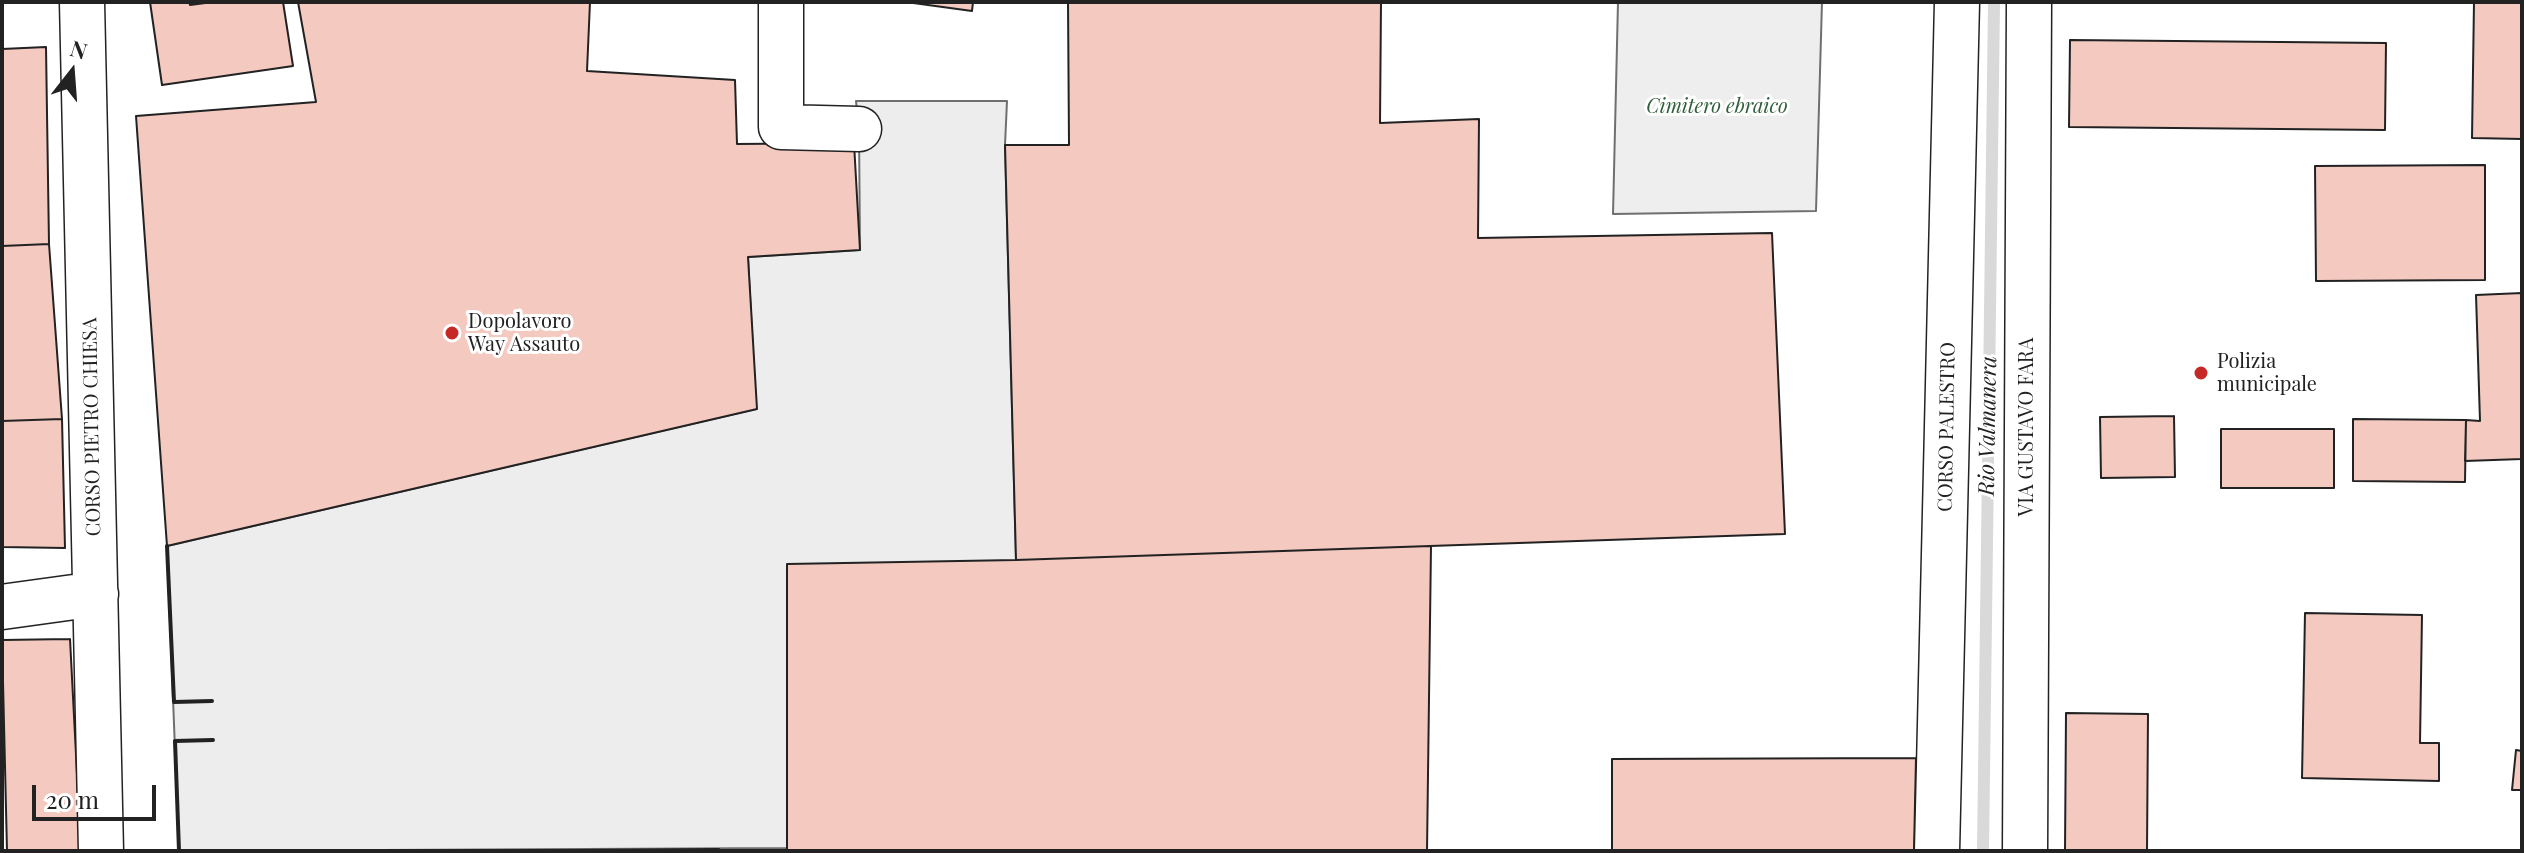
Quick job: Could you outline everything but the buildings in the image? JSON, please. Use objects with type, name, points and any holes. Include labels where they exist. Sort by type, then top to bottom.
[{"type":"street","name":"CORSO PIETRO CHIESA","points":[[82,2],[101,851]]},
{"type":"street","points":[[781,2],[781,127],[859,129]]},
{"type":"street","name":"CORSO PALESTRO","points":[[1937,851],[1957,2]]},
{"type":"street","name":"VIA GUSTAVO FARA","points":[[2025,851],[2029,2]]},
{"type":"street","points":[[2,607],[96,594]]},
{"type":"green space","name":"Cimitero ebraico","points":[[1618,2],[1822,2],[1816,211],[1613,214]]},
{"type":"shaded area","points":[[856,101],[1007,101],[1005,145],[1016,560],[787,848],[179,851],[167,546],[756,409],[748,257],[860,250]]},
{"type":"waterway","name":"Rio Valmanera","points":[[1983,851],[1994,2]]},
{"type":"wall","points":[[167,546],[174,702],[212,701]]},
{"type":"wall","points":[[179,851],[175,741],[213,740]]},
{"type":"place","name":"Dopolavoro Way Assauto","points":[[452,333]]},
{"type":"place","name":"Polizia municipale","points":[[2201,373]]}]
